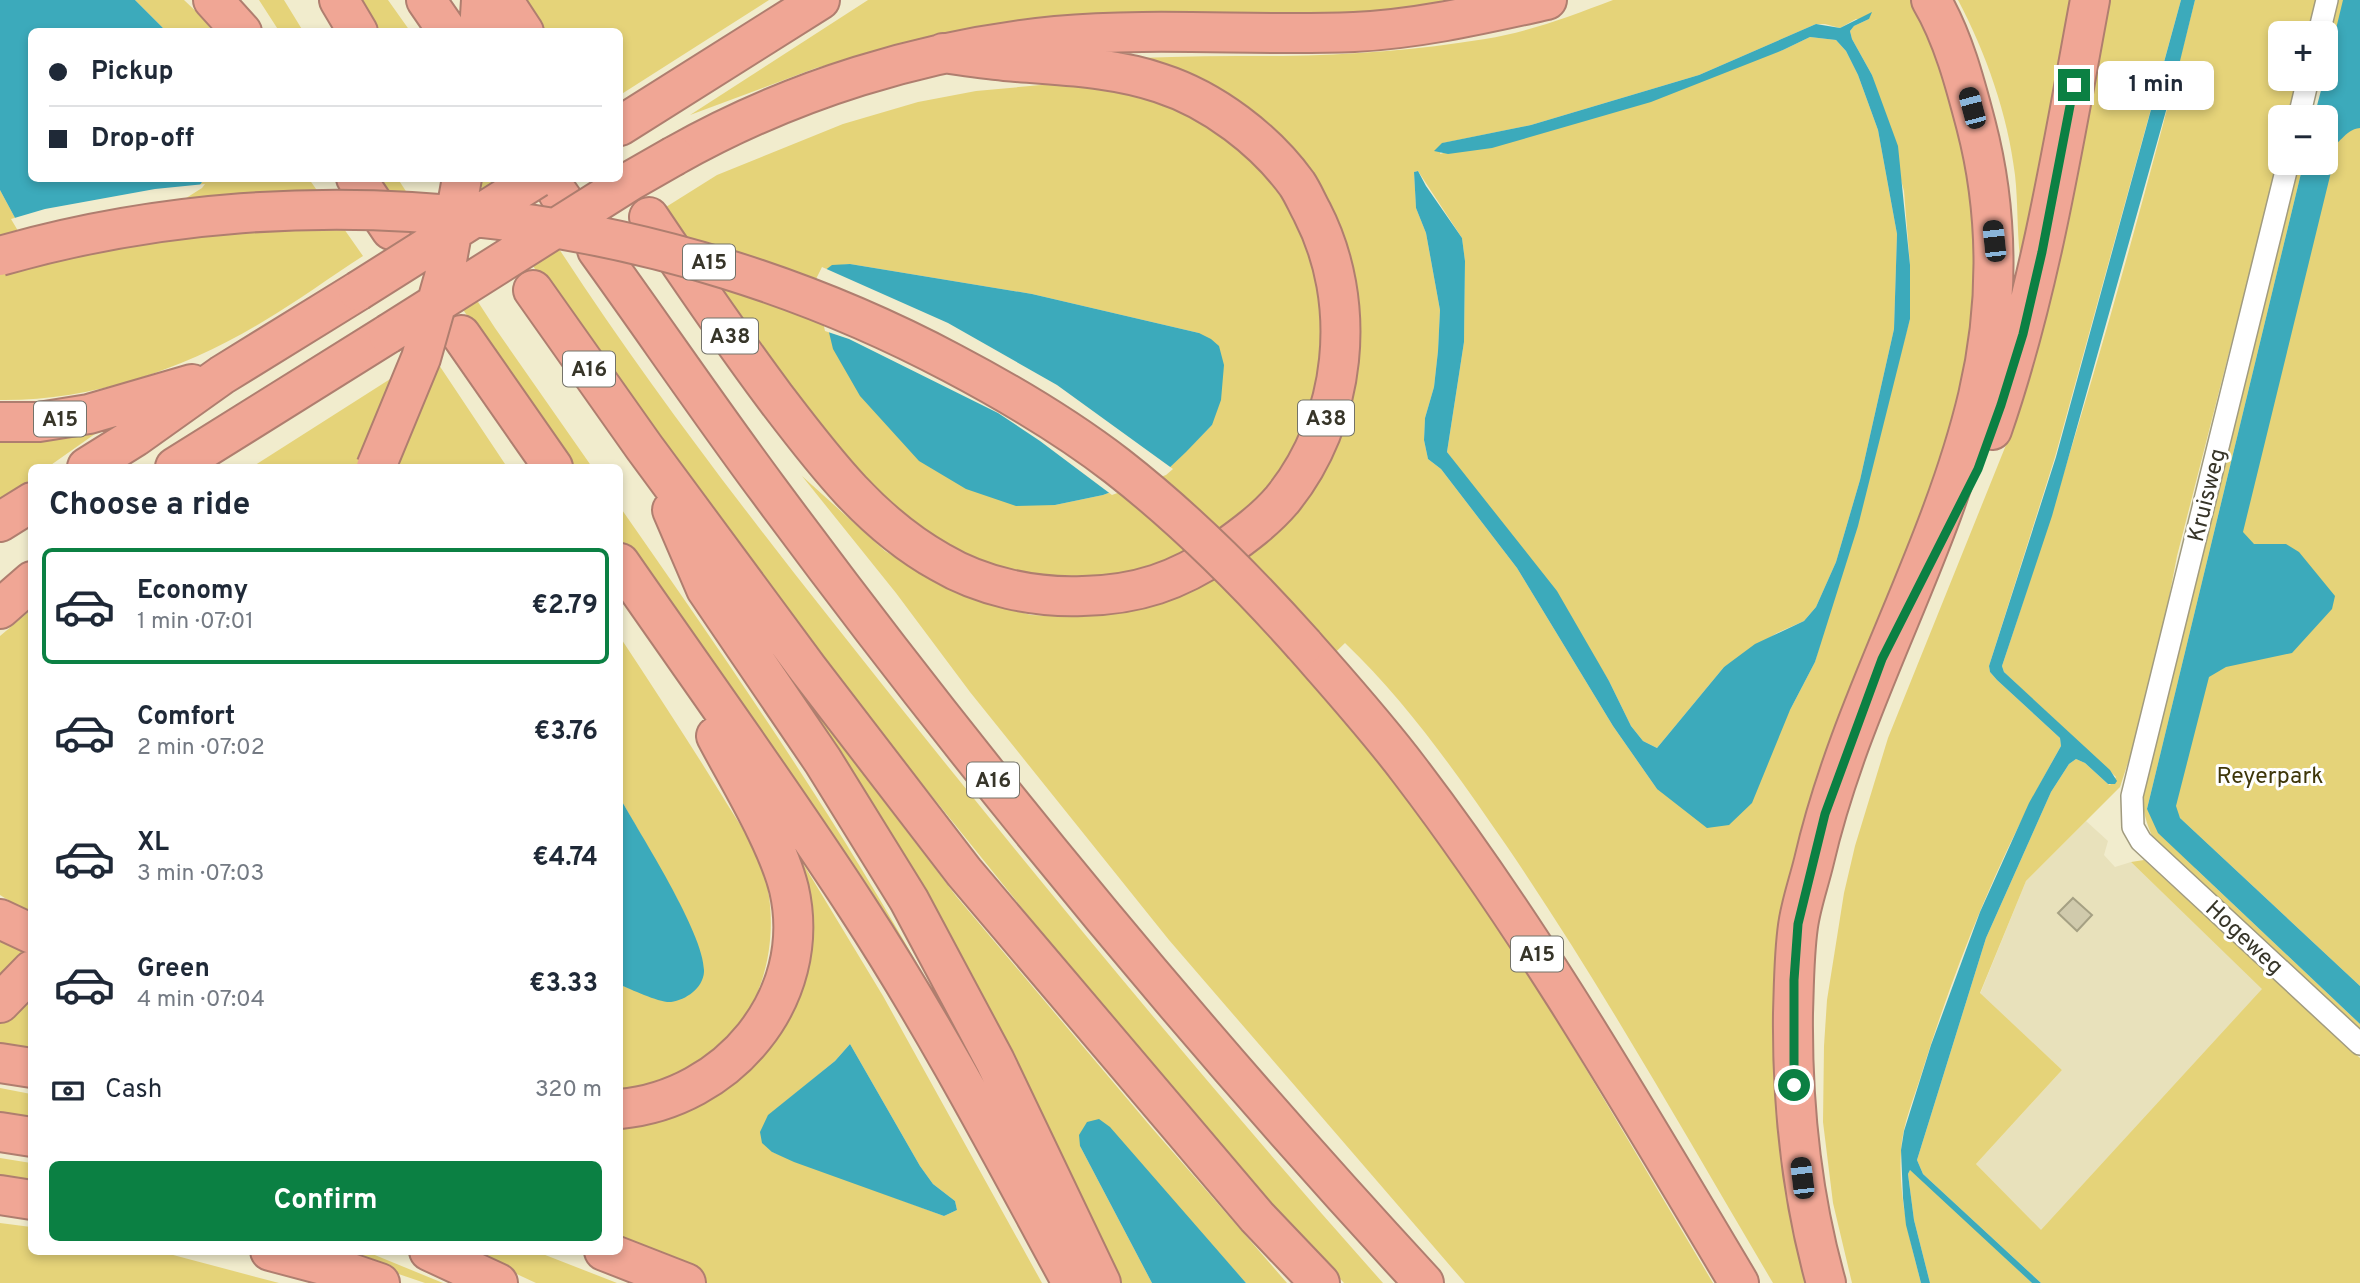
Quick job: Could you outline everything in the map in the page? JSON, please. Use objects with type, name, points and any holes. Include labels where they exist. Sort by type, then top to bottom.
[{"type":"highway","points":[[213,0],[238,28]]},
{"type":"highway","points":[[244,0],[261,28]]},
{"type":"highway","points":[[339,0],[356,28]]},
{"type":"highway","points":[[426,0],[445,28]]},
{"type":"highway","points":[[479,28],[481,0]]},
{"type":"highway","points":[[503,0],[521,28]]},
{"type":"highway","points":[[631,118],[820,0]]},
{"type":"highway","name":"A38","points":[[623,174],[674,156],[749,118],[820,89],[877,70],[943,53],[999,43],[1098,33],[1355,32],[1460,20],[1547,0]]},
{"type":"highway","points":[[1826,1283],[1805,1198],[1797,1138],[1793,1058],[1798,924],[1825,814],[1958,464],[1978,395],[1992,318],[1994,241],[1986,162],[1965,82],[1931,0]]},
{"type":"highway","points":[[1882,659],[1978,469],[2012,369],[2042,252],[2090,0]]},
{"type":"highway","name":"A38","points":[[649,217],[724,327],[817,452],[859,500],[904,539],[942,564],[990,584],[1055,597],[1104,596],[1146,589],[1193,570],[1249,532],[1282,500],[1310,457],[1332,401],[1342,352],[1338,289],[1323,234],[1298,185],[1260,143],[1214,108],[1161,83],[1108,71],[943,53]]},
{"type":"highway","points":[[359,182],[391,230]]},
{"type":"highway","points":[[377,464],[421,358],[444,277],[460,182]]},
{"type":"highway","name":"A38","points":[[557,198],[602,182]]},
{"type":"highway","points":[[180,464],[388,334],[557,198]]},
{"type":"highway","name":"A15","points":[[92,464],[222,375],[358,291],[557,198]]},
{"type":"highway","name":"A15","points":[[0,256],[116,229],[189,218],[267,212],[418,212],[513,221],[588,234],[713,263],[790,289],[856,315],[997,386],[1058,424],[1114,464],[1189,527],[1241,578],[1360,708],[1410,771],[1479,867],[1611,1069],[1739,1283]]},
{"type":"highway","name":"A16","points":[[597,250],[766,488],[911,678],[1065,870],[1143,962],[1424,1283]]},
{"type":"highway","name":"A16","points":[[533,290],[644,447],[964,872],[1257,1217],[1320,1283]]},
{"type":"highway","points":[[461,335],[551,464]]},
{"type":"highway","name":"A15","points":[[0,422],[39,422],[89,414],[222,375]]},
{"type":"highway","name":"A16","points":[[644,447],[706,589],[823,761],[909,900],[995,1061],[1101,1283]]},
{"type":"highway","points":[[0,522],[28,504]]},
{"type":"highway","points":[[0,578],[28,560]]},
{"type":"highway","points":[[623,567],[842,884],[905,984],[958,1072],[1072,1283]]},
{"type":"highway","points":[[0,609],[28,584]]},
{"type":"highway","points":[[623,1108],[663,1101],[683,1092],[717,1073],[747,1046],[768,1017],[784,985],[793,935],[789,890],[775,850],[641,594]]},
{"type":"highway","points":[[0,919],[28,932]]},
{"type":"highway","points":[[0,1003],[28,974]]},
{"type":"highway","points":[[0,1063],[28,1067]]},
{"type":"highway","points":[[0,1132],[28,1136]]},
{"type":"highway","points":[[0,1195],[28,1199]]},
{"type":"highway","points":[[285,1255],[380,1283]]},
{"type":"highway","points":[[438,1255],[498,1283]]},
{"type":"highway","points":[[614,1255],[685,1283]]},
{"type":"street","points":[[2322,21],[2327,0]]},
{"type":"street","name":"Kruisweg","points":[[2133,827],[2132,796],[2285,175]]},
{"type":"street","name":"Hogeweg","points":[[2133,827],[2141,841],[2360,1044]]},
{"type":"shaded area","points":[[2086,821],[2108,841],[2104,855],[2115,867],[2131,862],[2263,989],[2041,1231],[1976,1164],[2062,1070],[1980,994],[2026,881]]},
{"type":"green space","points":[[135,0],[184,0],[210,28],[163,28]]},
{"type":"green space","points":[[259,0],[284,0],[301,28],[277,28]]},
{"type":"green space","points":[[359,0],[388,0],[408,28],[377,28]]},
{"type":"green space","points":[[515,0],[769,0],[623,93],[623,28],[533,28]]},
{"type":"green space","points":[[868,0],[1491,0],[1395,13],[899,47],[816,68],[690,115]]},
{"type":"green space","points":[[1613,0],[1911,0],[1944,68],[1974,184],[1978,282],[1957,409],[1919,524],[1801,852],[1815,1283],[1773,1283],[1610,1007],[1506,845],[1450,765],[1410,714],[1345,643],[1313,674],[1469,872],[1713,1283],[1465,1283],[1169,940],[970,692],[896,593],[802,476],[885,551],[940,585],[1031,615],[1075,617],[1134,610],[1174,598],[1216,579],[1339,423],[1333,229],[1138,58],[1333,54],[1435,46],[1518,32]],"holes":[[[1856,19],[1869,19],[1850,31],[1872,75],[1904,191],[1910,265],[1910,319],[1815,662],[1790,710],[1657,789],[1613,726],[1517,568],[1441,469],[1428,459],[1424,440],[1425,418],[1434,387],[1440,310],[1426,233],[1416,208],[1414,172],[1418,171],[1462,238],[1465,261],[1464,342],[1447,452],[1584,641],[1609,681],[1631,726],[1643,741],[1657,748],[1724,667],[1777,633],[1804,621],[1816,607],[1836,562],[1860,480],[1894,329],[1897,234],[1878,130],[1858,75],[1846,51],[1836,40],[1810,37],[1783,50],[1440,154],[1443,143],[1531,125],[1699,75],[1816,24],[1840,28]]]},
{"type":"green space","points":[[1958,0],[2080,0],[2025,265],[2020,257],[2015,175],[2007,130],[1978,41]]},
{"type":"green space","points":[[2110,0],[2181,0],[2055,457],[1989,666],[1990,672],[1997,680],[2060,738],[2061,746],[2020,823],[1983,903],[1951,985],[1906,1121],[1901,1152],[1901,1185],[1921,1283],[1852,1283],[1833,1203],[1823,1122],[1827,1000],[1844,893],[1855,846],[1888,738],[2008,440],[2045,323],[2062,252]]},
{"type":"green space","points":[[2195,0],[2318,0],[2313,21],[2268,21],[2268,91],[2295,91],[2292,105],[2268,105],[2268,175],[2274,175],[2177,556],[2135,741],[2120,787],[2026,881],[1980,993],[2062,1070],[1976,1164],[2041,1230],[2262,989],[2131,862],[2144,860],[2360,1058],[2360,1283],[2041,1283],[1923,1174],[1917,1160],[1986,938],[2051,792],[2069,764],[2076,759],[2085,763],[2110,785],[2116,777],[2004,672],[2002,666],[2105,335]]},
{"type":"green space","name":"Reyerpark","points":[[2335,0],[2360,0],[2360,986],[2180,818],[2172,805],[2305,175],[2338,175],[2338,105],[2328,105],[2329,91],[2338,91],[2338,21],[2330,21]]},
{"type":"green space","points":[[1085,81],[1131,86],[1219,124],[1282,192],[1304,235],[1321,289],[1326,330],[1311,419],[1287,460],[1263,493],[1221,532],[1182,555],[1117,575],[1049,579],[974,561],[932,539],[849,469],[658,212],[717,175],[843,124],[918,102],[976,91]],"holes":[[[850,264],[1032,294],[1199,333],[1212,425],[1165,472],[1103,495],[1055,505],[832,266]]]},
{"type":"green space","points":[[2294,175],[2301,175],[2147,809],[2196,869],[2360,1024],[2360,1035],[2155,842],[2145,816],[2142,789]]},
{"type":"green space","points":[[202,182],[311,182],[363,256],[264,321],[202,354],[170,367],[137,379],[69,395],[0,400],[0,190],[28,242],[200,185]]},
{"type":"green space","points":[[378,182],[400,182],[495,328],[590,464],[566,464]]},
{"type":"green space","points":[[478,182],[517,182],[648,379],[793,572],[1073,920],[1383,1283],[1344,1283],[1271,1203],[1043,934],[816,652],[556,301]]},
{"type":"green space","points":[[431,353],[505,464],[257,464]]},
{"type":"green space","points":[[119,417],[52,464],[28,464],[28,481],[0,501],[0,434]]},
{"type":"green space","points":[[623,511],[818,799],[892,920],[927,982],[923,984],[623,547]]},
{"type":"green space","points":[[28,613],[28,912],[0,895],[0,636]]},
{"type":"green space","points":[[623,642],[750,842],[764,873],[771,916],[767,961],[761,983],[742,1022],[728,1039],[706,1058],[678,1074],[649,1085],[623,1089],[623,986],[669,1002],[679,902],[623,803]]},
{"type":"green space","points":[[786,673],[956,896],[1287,1283],[1246,1283],[1221,1255],[1080,1146],[1152,1283],[1120,1283]]},
{"type":"green space","points":[[793,847],[883,996],[1042,1283],[702,1283],[623,1251],[623,1122],[764,1040]],"holes":[[[850,1044],[933,1184],[955,1201],[957,1210],[944,1216],[772,1152],[769,1115],[835,1061]]]},
{"type":"green space","points":[[0,933],[28,947],[28,1059],[0,1054]]},
{"type":"green space","points":[[0,1088],[28,1093],[28,1119],[0,1114]]},
{"type":"green space","points":[[0,1158],[28,1163],[28,1187],[0,1183]]},
{"type":"green space","points":[[1910,1170],[2032,1283],[1930,1283],[1914,1220],[1908,1174]]},
{"type":"green space","points":[[0,1223],[28,1227],[28,1255],[173,1255],[279,1283],[0,1283]]},
{"type":"green space","points":[[343,1255],[375,1255],[443,1283],[425,1283]]},
{"type":"green space","points":[[476,1255],[545,1255],[617,1283],[536,1283]]},
{"type":"water","points":[[0,0],[135,0],[163,28],[28,28],[28,182],[202,182],[200,185],[28,242],[0,190]]},
{"type":"water","points":[[2181,0],[2195,0],[2180,61],[2052,516],[2002,666],[2004,672],[2110,770],[2117,781],[2115,784],[2108,784],[2085,763],[2076,759],[2069,764],[2051,792],[1986,938],[1917,1160],[1923,1174],[2041,1283],[2032,1283],[1910,1170],[1908,1174],[1914,1220],[1930,1283],[1921,1283],[1906,1225],[1901,1150],[1904,1131],[1931,1045],[1980,912],[2029,803],[2061,746],[2060,738],[1997,680],[1990,672],[1989,666],[2056,457]]},
{"type":"water","points":[[2343,0],[2360,0],[2360,128],[2354,129],[2338,142],[2338,105],[2317,105],[2321,91],[2338,91],[2338,21]]},
{"type":"water","points":[[1872,12],[1869,19],[1850,31],[1872,75],[1898,146],[1910,265],[1910,319],[1858,526],[1815,662],[1790,710],[1752,803],[1729,825],[1707,828],[1657,789],[1613,726],[1517,568],[1441,469],[1428,459],[1424,440],[1425,418],[1434,387],[1440,310],[1426,233],[1416,208],[1414,172],[1418,171],[1462,238],[1465,261],[1464,342],[1447,452],[1557,591],[1609,681],[1631,726],[1643,741],[1657,748],[1724,667],[1755,644],[1804,621],[1816,607],[1836,562],[1860,480],[1894,329],[1897,234],[1878,130],[1858,75],[1846,51],[1836,40],[1810,37],[1651,102],[1492,148],[1448,154],[1434,151],[1442,143],[1531,125],[1699,75],[1816,24],[1840,28]]},
{"type":"water","points":[[2301,175],[2330,175],[2243,532],[2254,544],[2286,544],[2299,552],[2335,596],[2332,609],[2292,653],[2226,667],[2209,677],[2176,806],[2180,818],[2360,986],[2360,1024],[2158,833],[2147,809]]},
{"type":"water","points":[[850,264],[1032,294],[1199,333],[1219,346],[1224,365],[1221,400],[1212,425],[1165,472],[1103,495],[1055,505],[1016,506],[966,489],[919,461],[860,396],[833,349],[820,295],[824,271],[832,265]]},
{"type":"water","points":[[623,803],[684,911],[702,956],[704,972],[701,983],[693,992],[677,1001],[660,1000],[623,986]]},
{"type":"water","points":[[850,1044],[920,1166],[933,1184],[955,1201],[957,1210],[944,1216],[794,1162],[772,1152],[762,1143],[760,1132],[768,1115],[835,1061]]},
{"type":"water","points":[[1099,1119],[1110,1127],[1246,1283],[1152,1283],[1080,1146],[1079,1135],[1087,1122]]},
{"type":"pier","points":[[205,184],[172,207],[24,241],[11,219],[45,209],[155,189]]},
{"type":"pier","points":[[822,267],[948,323],[1057,385],[1173,469],[1166,475],[1112,495],[998,413],[849,339],[825,331],[816,279]]},
{"type":"building","points":[[2073,898],[2092,915],[2077,931],[2058,913]]},
{"type":"route","points":[[1794,1085],[1794,980],[1798,924],[1825,814],[1882,659],[1978,469],[2001,405],[2023,334],[2042,252],[2074,85]]}]
